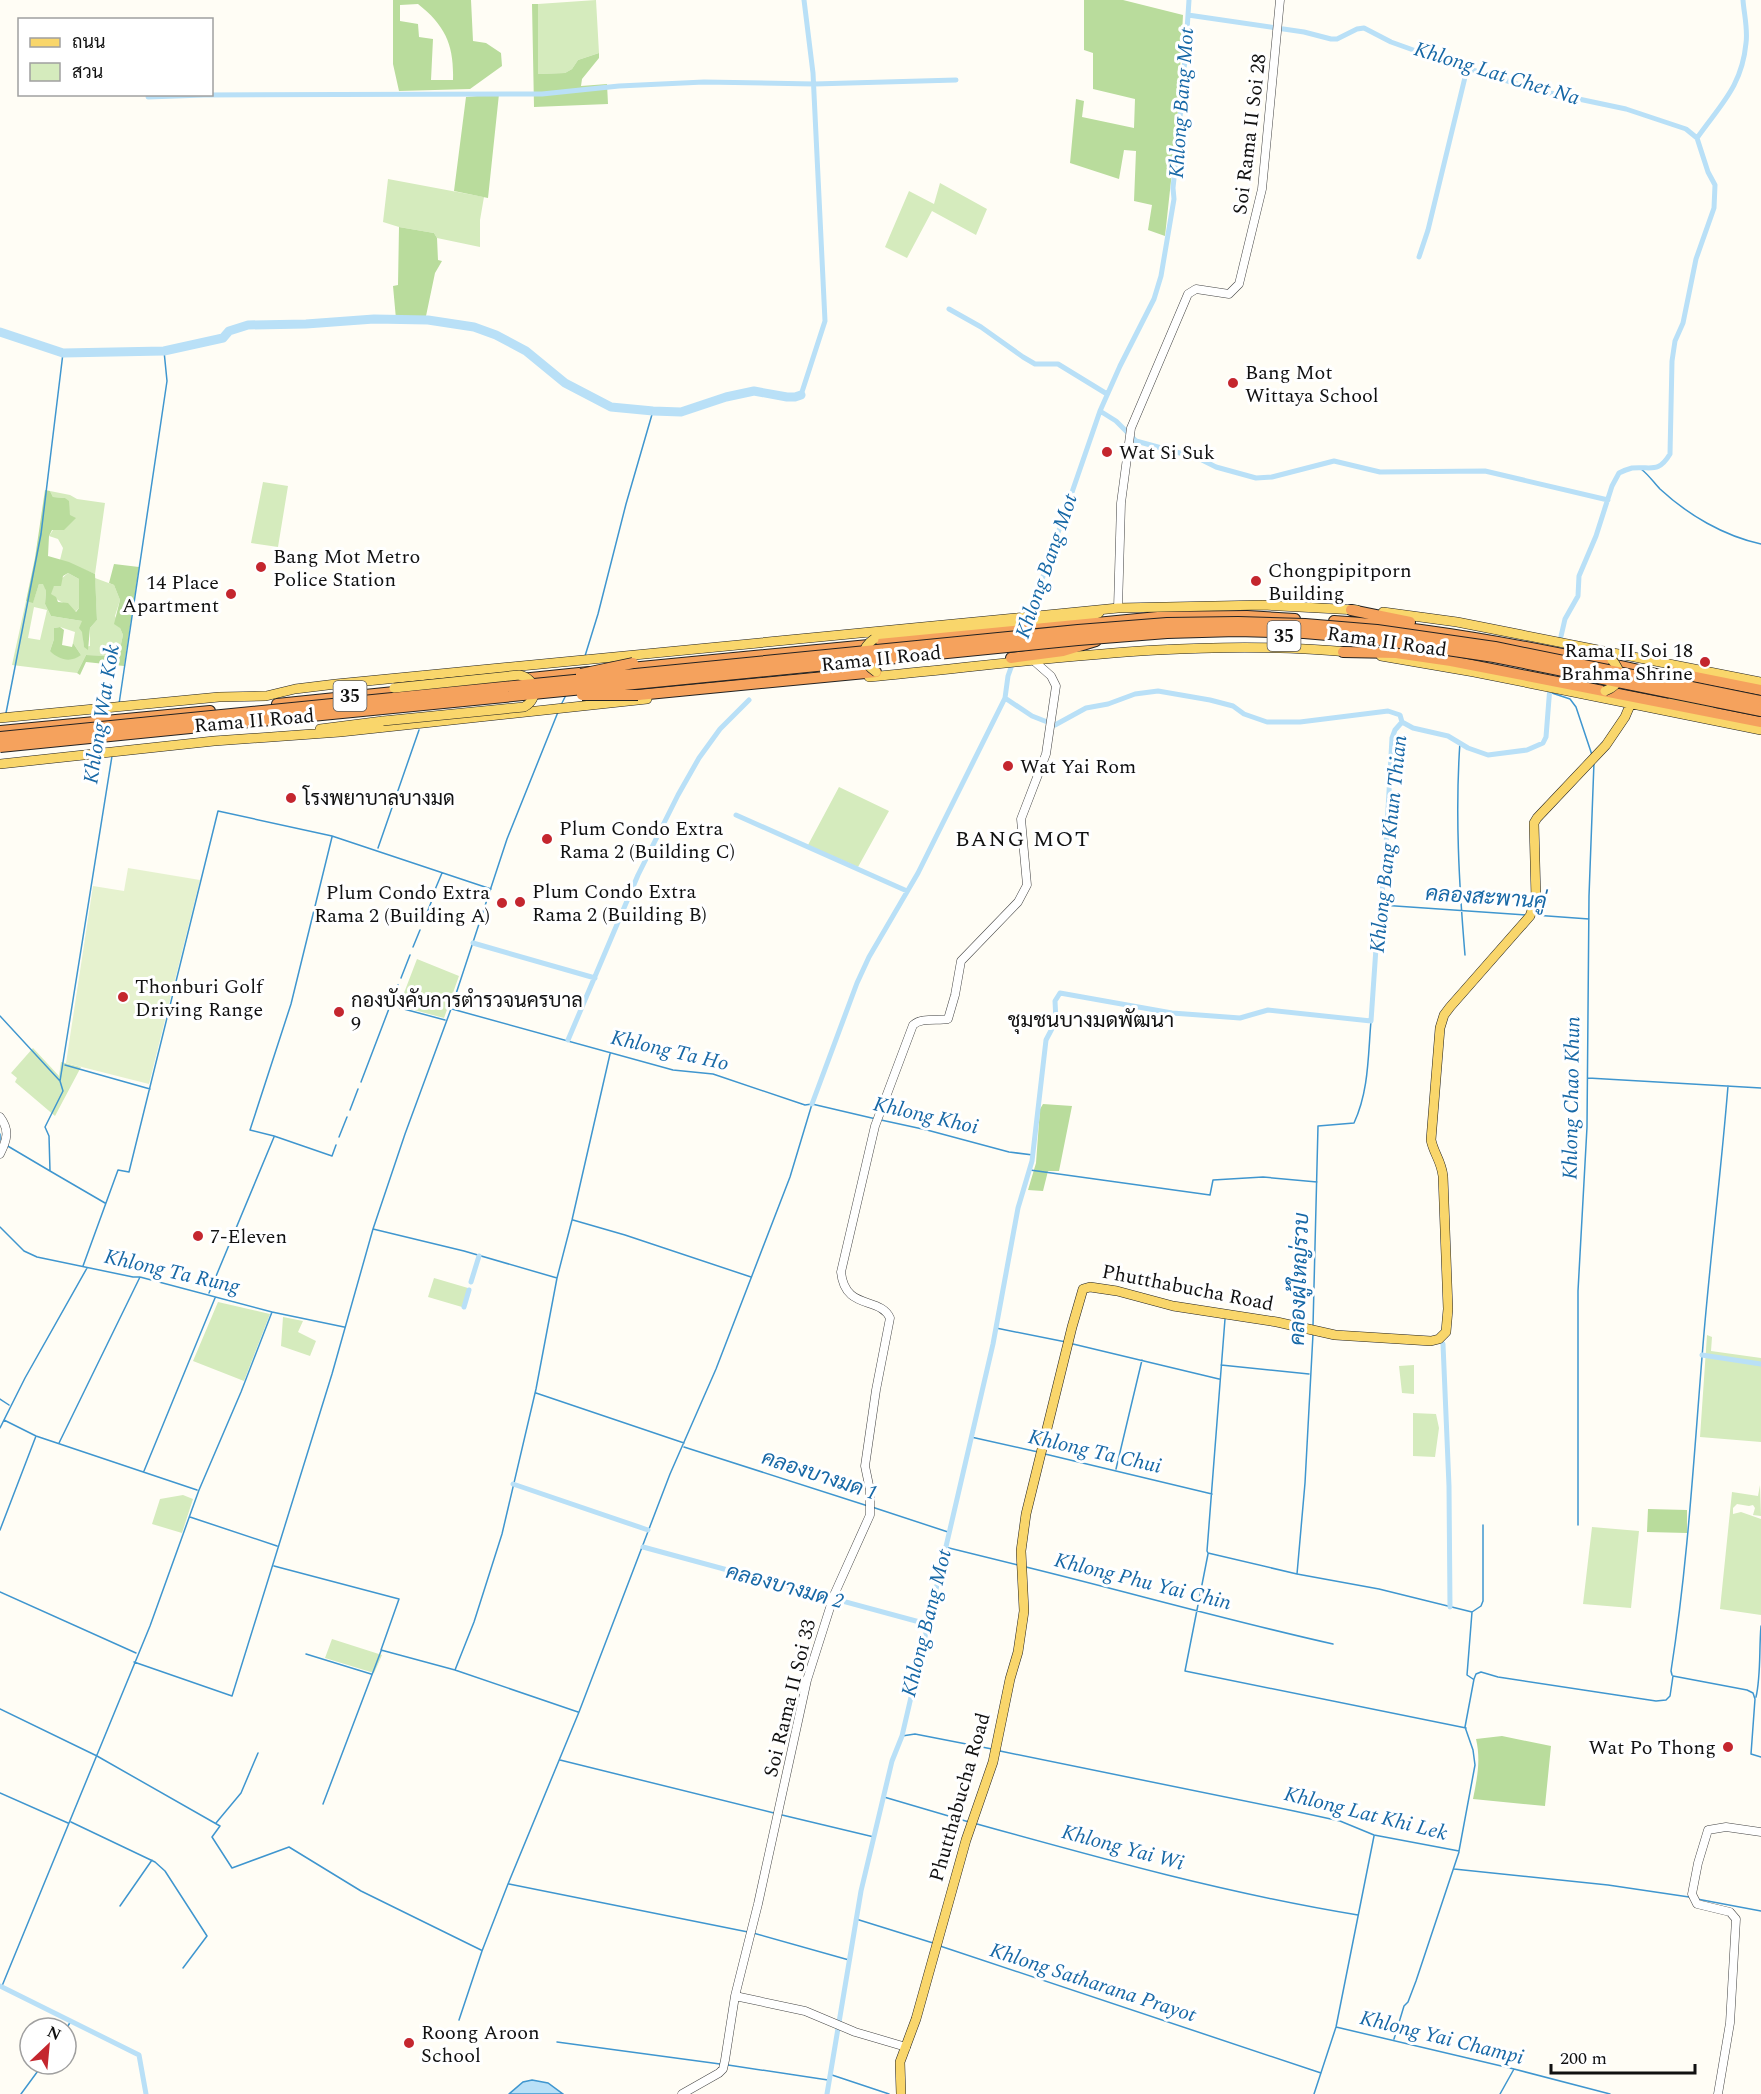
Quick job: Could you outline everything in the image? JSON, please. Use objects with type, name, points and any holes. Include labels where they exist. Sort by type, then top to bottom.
[{"type":"highway","points":[[1351,610],[1401,621],[1478,632],[1761,692]]},
{"type":"highway","name":"Rama II Road","points":[[0,731],[568,674],[587,666],[1013,630],[1041,621],[1247,616],[1350,622],[1540,644],[1655,673]]},
{"type":"highway","points":[[1350,622],[1401,621]]},
{"type":"highway","points":[[0,747],[1100,628],[1190,622],[1254,622],[1352,627],[1438,637],[1761,700]]},
{"type":"highway","points":[[0,737],[1148,634],[1237,631],[1343,636],[1427,646],[1494,657],[1761,712]]},
{"type":"highway","name":"Rama II Road","points":[[0,747],[559,694],[1007,657],[1033,647],[1139,637],[1249,635],[1345,639],[1429,649],[1648,692]]},
{"type":"highway","points":[[541,688],[633,663],[874,639]]},
{"type":"highway","points":[[1345,639],[1396,653],[1472,665],[1761,720]]},
{"type":"highway","points":[[1007,657],[1023,659],[1072,649],[1096,641]]},
{"type":"highway","points":[[1343,652],[1396,653]]},
{"type":"highway","points":[[541,688],[629,696],[876,672]]},
{"type":"highway","points":[[1655,673],[1730,694],[1761,700]]},
{"type":"highway","points":[[1648,692],[1761,712]]},
{"type":"main road","name":"Rama II Road","points":[[5,718],[130,705],[266,696],[295,689],[336,684],[575,662],[587,666],[1015,618],[1041,621],[1118,608],[1263,605],[1351,610],[1457,622],[1540,644]]},
{"type":"main road","points":[[1007,657],[876,672],[867,665],[863,656],[866,646],[874,639],[1041,621]]},
{"type":"main road","name":"Rama II Road","points":[[1023,659],[1034,661],[1142,651],[1251,647],[1343,652],[1430,664],[1534,683],[1761,730]]},
{"type":"main road","name":"Rama II Road","points":[[1578,652],[1761,682]]},
{"type":"main road","name":"Rama II Road","points":[[0,764],[552,709],[1007,657]]},
{"type":"main road","points":[[1023,659],[1054,659]]},
{"type":"main road","points":[[1605,691],[1615,686],[1619,678],[1619,669],[1612,660]]},
{"type":"main road","name":"Rama II Road","points":[[1655,673],[1761,692]]},
{"type":"main road","points":[[266,696],[293,698],[519,675],[532,682],[535,693],[531,703],[524,707],[326,726],[307,734]]},
{"type":"main road","name":"Rama II Road","points":[[1648,692],[1761,720]]},
{"type":"main road","name":"Phutthabucha Road","points":[[902,2091],[899,2071],[918,2015],[971,1822],[993,1762],[1022,1629],[1024,1611],[1022,1566],[1026,1514],[1080,1297],[1085,1288],[1090,1287],[1117,1291],[1173,1306],[1277,1322],[1345,1336],[1431,1341],[1439,1339],[1446,1332],[1448,1309],[1443,1176],[1441,1162],[1432,1148],[1431,1140],[1440,1028],[1450,1006],[1531,913],[1536,899],[1534,823],[1542,810],[1599,752],[1625,717],[1631,704]]},
{"type":"street","name":"Soi Rama II Soi 28","points":[[1118,608],[1121,507],[1131,428],[1188,294],[1196,290],[1229,294],[1239,284],[1262,189],[1280,0]]},
{"type":"street","name":"Soi Rama II Soi 33","points":[[682,2094],[712,2078],[724,2064],[735,1996],[807,1680],[832,1599],[863,1531],[870,1507],[865,1466],[876,1390],[891,1318],[884,1310],[866,1304],[851,1295],[844,1285],[841,1272],[875,1126],[913,1025],[925,1020],[948,1019],[961,961],[1024,893],[1028,877],[1021,819],[1041,770],[1052,721],[1055,682],[1043,667],[1034,661]]},
{"type":"street","points":[[0,1118],[6,1125],[3,1147]]},
{"type":"street","points":[[1718,2094],[1730,2023],[1736,1918],[1730,1912],[1701,1905],[1692,1898],[1698,1863],[1708,1830],[1726,1827],[1761,1832]]},
{"type":"street","points":[[735,1996],[820,2016],[855,2032],[906,2047]]},
{"type":"green space","points":[[393,0],[471,0],[473,41],[486,43],[501,53],[502,66],[470,89],[399,91],[393,64]],"holes":[[[418,4],[442,29],[450,47],[453,80],[431,80],[433,39],[419,37],[418,24],[400,21],[400,5]]]},
{"type":"green space","points":[[596,0],[599,53],[578,60],[572,69],[565,73],[538,74],[538,4]]},
{"type":"green space","points":[[1084,0],[1123,0],[1183,15],[1177,126],[1165,236],[1148,230],[1152,205],[1134,201],[1136,151],[1124,150],[1119,179],[1070,163],[1076,99],[1084,101],[1082,117],[1134,128],[1135,99],[1093,89],[1093,53],[1084,50]]},
{"type":"green space","points":[[532,4],[538,4],[538,74],[565,73],[572,69],[578,60],[599,53],[599,58],[582,79],[581,86],[607,84],[608,104],[534,107]]},
{"type":"green space","points":[[499,94],[488,198],[454,191],[466,97]]},
{"type":"green space","points":[[388,179],[484,197],[480,220],[480,247],[437,238],[434,233],[383,222]]},
{"type":"green space","points":[[940,183],[987,209],[976,235],[932,211],[907,258],[885,247],[909,191],[934,204]]},
{"type":"green space","points":[[399,227],[434,233],[437,238],[438,260],[442,261],[435,273],[426,316],[396,319],[393,286],[398,285]]},
{"type":"green space","points":[[263,482],[288,486],[278,547],[251,543]]},
{"type":"green space","points":[[45,490],[50,491],[53,497],[65,498],[69,501],[70,515],[76,518],[64,530],[52,530],[49,536],[48,556],[69,562],[95,574],[97,620],[90,628],[88,650],[84,647],[82,632],[79,628],[82,621],[51,616],[45,604],[46,591],[43,584],[39,584],[33,603],[26,601]],"holes":[[[68,573],[79,579],[79,608],[76,612],[68,603],[58,602],[51,594],[54,586],[61,586],[63,576]]]},
{"type":"green space","points":[[50,491],[70,495],[77,499],[105,503],[95,574],[60,560],[63,548],[58,539],[49,536],[70,515],[65,498],[53,497]]},
{"type":"green space","points":[[114,564],[139,567],[124,666],[86,662],[80,675],[77,673],[86,655],[111,656],[119,653],[123,635],[120,628],[114,624],[120,600],[114,585],[109,583]]},
{"type":"green space","points":[[68,573],[79,579],[79,608],[75,612],[50,594],[54,585]]},
{"type":"green space","points":[[95,578],[114,585],[120,600],[115,616],[123,635],[119,653],[111,656],[86,655],[77,673],[12,665],[26,601],[33,602],[39,584],[44,584],[45,604],[51,616],[82,621],[84,647],[90,646],[90,628],[97,620]],"holes":[[[34,607],[47,610],[40,640],[28,638]],[[60,627],[75,632],[73,643],[81,655],[50,651],[54,639],[54,628]]]},
{"type":"green space","points":[[60,627],[64,630],[62,645],[72,647],[73,643],[81,655],[73,659],[65,659],[57,657],[50,651],[54,639],[54,628]]},
{"type":"green space","points":[[839,787],[889,811],[858,867],[808,845]]},
{"type":"green space","name":"Thonburi Golf Driving Range","points":[[128,868],[200,880],[149,1084],[66,1063],[93,886],[124,891]]},
{"type":"green space","points":[[417,959],[459,976],[444,1018],[399,1006]]},
{"type":"green space","points":[[33,1048],[59,1076],[61,1062],[81,1067],[55,1116],[15,1082],[17,1078],[11,1073]]},
{"type":"green space","points":[[1043,1104],[1072,1106],[1059,1171],[1048,1171],[1043,1191],[1028,1190],[1036,1163],[1040,1109]]},
{"type":"green space","points":[[434,1278],[468,1288],[462,1307],[428,1297]]},
{"type":"green space","points":[[218,1302],[270,1314],[244,1381],[193,1361]]},
{"type":"green space","points":[[283,1317],[303,1321],[298,1332],[316,1341],[310,1356],[281,1346]]},
{"type":"green space","points":[[1707,1335],[1712,1337],[1711,1351],[1761,1358],[1761,1442],[1700,1437]]},
{"type":"green space","points":[[1414,1365],[1414,1394],[1402,1393],[1399,1366]]},
{"type":"green space","points":[[1413,1413],[1436,1414],[1439,1428],[1435,1457],[1413,1456]]},
{"type":"green space","points":[[1760,1485],[1761,1516],[1753,1515],[1755,1508],[1753,1505],[1737,1504],[1733,1508],[1733,1514],[1741,1512],[1761,1519],[1761,1615],[1720,1609],[1732,1492],[1758,1496]]},
{"type":"green space","points":[[183,1495],[193,1499],[182,1533],[152,1524],[160,1499]]},
{"type":"green space","points":[[1648,1509],[1687,1510],[1687,1533],[1647,1532]]},
{"type":"green space","points":[[1592,1527],[1639,1531],[1631,1608],[1583,1604]]},
{"type":"green space","points":[[332,1639],[382,1655],[374,1673],[325,1658]]},
{"type":"green space","points":[[1502,1736],[1551,1746],[1545,1806],[1473,1799],[1478,1762],[1476,1739]]},
{"type":"water","points":[[532,2080],[548,2083],[563,2094],[509,2094],[523,2082]]},
{"type":"waterway","points":[[801,395],[825,321],[813,73],[804,0]]},
{"type":"waterway","name":"Khlong Bang Mot","points":[[1029,617],[1100,411],[1154,299],[1161,276],[1174,199],[1173,188],[1189,0]]},
{"type":"waterway","name":"Khlong Bang Khun Thian","points":[[1697,138],[1729,94],[1740,71],[1746,38],[1743,0]]},
{"type":"waterway","name":"Khlong Bang Khun Thian","points":[[1188,15],[1304,32],[1331,39],[1337,39],[1364,28],[1391,42],[1444,61],[1536,90],[1626,109],[1686,129],[1697,138],[1708,172],[1715,185],[1714,208],[1696,259],[1683,323],[1675,341],[1672,361],[1670,454],[1658,467],[1632,468],[1619,473],[1612,486],[1596,536],[1579,576],[1578,596],[1565,619],[1559,645]]},
{"type":"waterway","name":"Khlong Lat Chet Na","points":[[1419,257],[1428,230],[1467,69]]},
{"type":"waterway","points":[[213,95],[542,94],[619,86],[704,82],[814,84],[956,80]]},
{"type":"waterway","points":[[148,97],[176,96]]},
{"type":"waterway","points":[[949,309],[981,327],[1035,364],[1058,364],[1107,394]]},
{"type":"waterway","points":[[0,332],[63,353],[164,351],[223,338],[229,331],[248,325],[374,319],[428,320],[474,327],[496,335],[526,351],[565,383],[611,407],[681,412],[726,397],[754,391],[787,397],[801,395]]},
{"type":"waterway","name":"Khlong Wat Kok","points":[[119,704],[167,381],[164,351]]},
{"type":"waterway","points":[[6,713],[41,534],[63,353]]},
{"type":"waterway","points":[[585,656],[653,411]]},
{"type":"waterway","points":[[1100,411],[1116,421],[1136,441],[1198,458],[1216,467],[1256,478],[1272,477],[1334,461],[1380,472],[1485,471],[1608,500]]},
{"type":"waterway","points":[[1641,469],[1660,489],[1695,516],[1734,536],[1761,544]]},
{"type":"waterway","name":"Khlong Bang Mot","points":[[812,1104],[857,983],[869,957],[918,873],[1005,698],[1008,676],[1013,662]]},
{"type":"waterway","name":"Khlong Bang Khun Thian","points":[[827,2094],[861,1891],[892,1761],[902,1736],[993,1344],[1018,1208],[1032,1161],[1046,1040],[1056,1021],[1055,1001],[1060,993],[1172,1013],[1240,1018],[1268,1010],[1371,1021],[1385,864],[1392,738],[1395,730],[1402,722],[1413,728],[1448,736],[1468,748],[1488,755],[1527,750],[1543,743],[1546,737],[1550,686]]},
{"type":"waterway","points":[[1005,698],[1032,716],[1055,725],[1086,708],[1108,704],[1135,694],[1158,691],[1233,706],[1244,714],[1267,722],[1300,722],[1388,711],[1400,715],[1402,722]]},
{"type":"waterway","name":"Khlong Chao Khun","points":[[1549,692],[1570,699],[1576,707],[1592,755]]},
{"type":"waterway","points":[[561,705],[566,695]]},
{"type":"waterway","points":[[568,1040],[638,875],[678,795],[699,758],[720,729],[749,700]]},
{"type":"waterway","points":[[134,1662],[232,1696],[332,1374],[373,1229],[451,1009],[507,839],[558,712]]},
{"type":"waterway","points":[[378,848],[419,730]]},
{"type":"waterway","points":[[1460,742],[1458,848],[1465,955]]},
{"type":"waterway","name":"Khlong Wat Kok","points":[[60,1081],[112,756]]},
{"type":"waterway","name":"Khlong Chao Khun","points":[[1578,1525],[1578,1291],[1587,1127],[1589,896],[1594,762]]},
{"type":"waterway","points":[[83,1266],[118,1170],[129,1172],[218,811],[332,836],[491,889]]},
{"type":"waterway","points":[[736,815],[907,891]]},
{"type":"waterway","points":[[332,837],[291,1004],[250,1130],[332,1156],[336,1145]]},
{"type":"waterway","points":[[434,892],[442,873]]},
{"type":"waterway","points":[[423,923],[432,900]]},
{"type":"waterway","name":"คลองสะพานคู่","points":[[1381,905],[1527,915]]},
{"type":"waterway","name":"คลองสะพานคู่","points":[[1534,915],[1589,919]]},
{"type":"waterway","points":[[413,947],[420,930]]},
{"type":"waterway","points":[[473,943],[595,978]]},
{"type":"waterway","points":[[401,978],[410,955]]},
{"type":"waterway","points":[[361,1082],[398,985]]},
{"type":"waterway","points":[[400,1008],[445,1020]]},
{"type":"waterway","name":"Khlong Ta Ho","points":[[452,1009],[673,1070],[713,1074],[805,1105],[812,1104],[876,1119]]},
{"type":"waterway","points":[[0,1016],[60,1081],[63,1091],[45,1127],[49,1136],[50,1171],[105,1203]]},
{"type":"waterway","name":"คลองผู้ใหญ่รวบ","points":[[1313,1326],[1318,1126],[1354,1123],[1363,1098],[1371,1021]]},
{"type":"waterway","points":[[373,1229],[464,1251],[557,1278],[610,1054]]},
{"type":"waterway","points":[[65,1065],[150,1089]]},
{"type":"waterway","points":[[1588,1078],[1761,1088]]},
{"type":"waterway","points":[[1672,1675],[1686,1549],[1728,1086]]},
{"type":"waterway","points":[[350,1110],[358,1089]]},
{"type":"waterway","points":[[459,2020],[508,1884],[579,1712],[670,1474],[716,1369],[790,1177],[812,1104]]},
{"type":"waterway","points":[[339,1137],[347,1117]]},
{"type":"waterway","name":"Khlong Khoi","points":[[881,1120],[1009,1152],[1033,1155]]},
{"type":"waterway","points":[[0,1134],[0,1140]]},
{"type":"waterway","points":[[209,1293],[274,1137]]},
{"type":"waterway","points":[[6,1145],[50,1171]]},
{"type":"waterway","points":[[1030,1170],[1210,1195],[1213,1180],[1263,1177],[1317,1182]]},
{"type":"waterway","points":[[573,1220],[751,1277]]},
{"type":"waterway","name":"Khlong Ta Rung","points":[[0,1227],[24,1251],[37,1257],[140,1277],[272,1312],[344,1327]]},
{"type":"waterway","points":[[471,1282],[479,1256]]},
{"type":"waterway","points":[[0,1428],[25,1378],[87,1268]]},
{"type":"waterway","points":[[59,1443],[140,1277]]},
{"type":"waterway","points":[[557,1278],[536,1389],[502,1534],[474,1622],[455,1670],[578,1712]]},
{"type":"waterway","points":[[464,1307],[469,1290]]},
{"type":"waterway","points":[[144,1471],[215,1298]]},
{"type":"waterway","points":[[2,1986],[150,1626],[199,1490],[272,1312]]},
{"type":"waterway","points":[[1225,1319],[1208,1553],[1297,1574],[1379,1589],[1472,1612],[1467,1675],[1473,1679]]},
{"type":"waterway","points":[[996,1328],[1066,1342]]},
{"type":"waterway","name":"คลองผู้ใหญ่รวบ","points":[[1297,1574],[1305,1483],[1313,1334]]},
{"type":"waterway","points":[[1073,1344],[1219,1379]]},
{"type":"waterway","points":[[1443,1344],[1449,1486],[1450,1607]]},
{"type":"waterway","points":[[1702,1355],[1761,1364]]},
{"type":"waterway","points":[[1116,1469],[1142,1360]]},
{"type":"waterway","points":[[1221,1365],[1309,1374]]},
{"type":"waterway","points":[[536,1393],[684,1443]]},
{"type":"waterway","points":[[0,1399],[9,1405]]},
{"type":"waterway","points":[[4,1420],[36,1436],[197,1490]]},
{"type":"waterway","points":[[0,1530],[36,1436]]},
{"type":"waterway","name":"Khlong Ta Chui","points":[[971,1437],[1038,1452]]},
{"type":"waterway","name":"คลองบางมด 1","points":[[684,1447],[868,1506]]},
{"type":"waterway","name":"Khlong Ta Chui","points":[[1045,1454],[1212,1494]]},
{"type":"waterway","points":[[513,1484],[648,1530]]},
{"type":"waterway","name":"คลองบางมด 1","points":[[872,1507],[948,1532]]},
{"type":"waterway","points":[[190,1517],[277,1546]]},
{"type":"waterway","points":[[1472,1612],[1481,1606],[1483,1601],[1483,1525]]},
{"type":"waterway","name":"คลองบางมด 2","points":[[643,1547],[927,1624]]},
{"type":"waterway","name":"Khlong Phu Yai Chin","points":[[945,1547],[1018,1565]]},
{"type":"waterway","points":[[1208,1554],[1185,1671],[1466,1728]]},
{"type":"waterway","points":[[274,1566],[399,1599],[381,1650],[455,1670]]},
{"type":"waterway","name":"Khlong Phu Yai Chin","points":[[1026,1567],[1333,1644]]},
{"type":"waterway","points":[[0,1592],[136,1653]]},
{"type":"waterway","points":[[1756,1697],[1761,1626]]},
{"type":"waterway","points":[[323,1804],[381,1651]]},
{"type":"waterway","points":[[306,1654],[371,1674]]},
{"type":"waterway","name":"Khlong Lat Khi Lek","points":[[1000,1751],[1340,1821],[1374,1835],[1459,1851],[1475,1765],[1473,1750],[1465,1727],[1474,1679],[1476,1674],[1481,1672],[1498,1677],[1656,1701],[1666,1700],[1670,1696],[1673,1676],[1747,1690],[1753,1693],[1755,1699],[1751,1754],[1761,1757]]},
{"type":"waterway","points":[[0,1709],[97,1756],[220,1826],[212,1837],[232,1868],[289,1847],[361,1891],[481,1950]]},
{"type":"waterway","name":"Khlong Lat Khi Lek","points":[[902,1736],[915,1734],[992,1749]]},
{"type":"waterway","points":[[216,1823],[241,1793],[258,1753]]},
{"type":"waterway","points":[[560,1760],[774,1813]]},
{"type":"waterway","points":[[0,1793],[68,1823]]},
{"type":"waterway","name":"Khlong Yai Wi","points":[[884,1797],[969,1822]]},
{"type":"waterway","points":[[782,1815],[874,1837]]},
{"type":"waterway","points":[[71,1822],[155,1862],[165,1871],[207,1936],[183,1968]]},
{"type":"waterway","name":"Khlong Yai Wi","points":[[977,1824],[1214,1886],[1358,1915]]},
{"type":"waterway","points":[[1314,2094],[1336,2027],[1374,1836]]},
{"type":"waterway","points":[[1394,2039],[1459,1852]]},
{"type":"waterway","points":[[120,1906],[152,1860]]},
{"type":"waterway","points":[[1454,1869],[1608,1885],[1689,1897]]},
{"type":"waterway","points":[[509,1884],[748,1932]]},
{"type":"waterway","points":[[1697,1899],[1761,1911]]},
{"type":"waterway","name":"Khlong Satharana Prayot","points":[[856,1919],[933,1943]]},
{"type":"waterway","points":[[753,1933],[849,1960]]},
{"type":"waterway","name":"Khlong Satharana Prayot","points":[[940,1946],[1321,2073]]},
{"type":"waterway","points":[[0,1986],[139,2055],[146,2094]]},
{"type":"waterway","name":"Khlong Yai Champi","points":[[1336,2027],[1610,2094]]},
{"type":"waterway","points":[[557,2042],[720,2064]]},
{"type":"waterway","points":[[728,2065],[828,2080]]},
{"type":"waterway","points":[[1500,2094],[1514,2069]]},
{"type":"waterway","points":[[829,2074],[889,2094]]},
{"type":"waterway","points":[[21,2094],[34,2076]]},
{"type":"place","name":"Bang Mot Wittaya School","points":[[1233,383]]},
{"type":"place","name":"Wat Si Suk","points":[[1107,452]]},
{"type":"place","name":"Bang Mot Metro Police Station","points":[[261,567]]},
{"type":"place","name":"Chongpipitporn Building","points":[[1256,581]]},
{"type":"place","name":"14 Place Apartment","points":[[231,594]]},
{"type":"place","name":"Rama II Soi 18 Brahma Shrine","points":[[1705,662]]},
{"type":"place","name":"Wat Yai Rom","points":[[1008,766]]},
{"type":"place","name":"โรงพยาบาลบางมด","points":[[291,798]]},
{"type":"place","name":"Plum Condo Extra Rama 2 (Building C)","points":[[547,839]]},
{"type":"place","name":"Plum Condo Extra Rama 2 (Building B)","points":[[520,902]]},
{"type":"place","name":"Plum Condo Extra Rama 2 (Building A)","points":[[502,903]]},
{"type":"place","name":"Thonburi Golf Driving Range","points":[[123,997]]},
{"type":"place","name":"กองบังคับการตำรวจนครบาล 9","points":[[339,1012]]},
{"type":"place","name":"7-Eleven","points":[[198,1236]]},
{"type":"place","name":"Wat Po Thong","points":[[1728,1747]]},
{"type":"place","name":"Roong Aroon School","points":[[409,2043]]},
{"type":"district","name":"BANG MOT","points":[[1023,838]]},
{"type":"district","name":"ชุมชนบางมดพัฒนา","points":[[1091,1020]]}]
